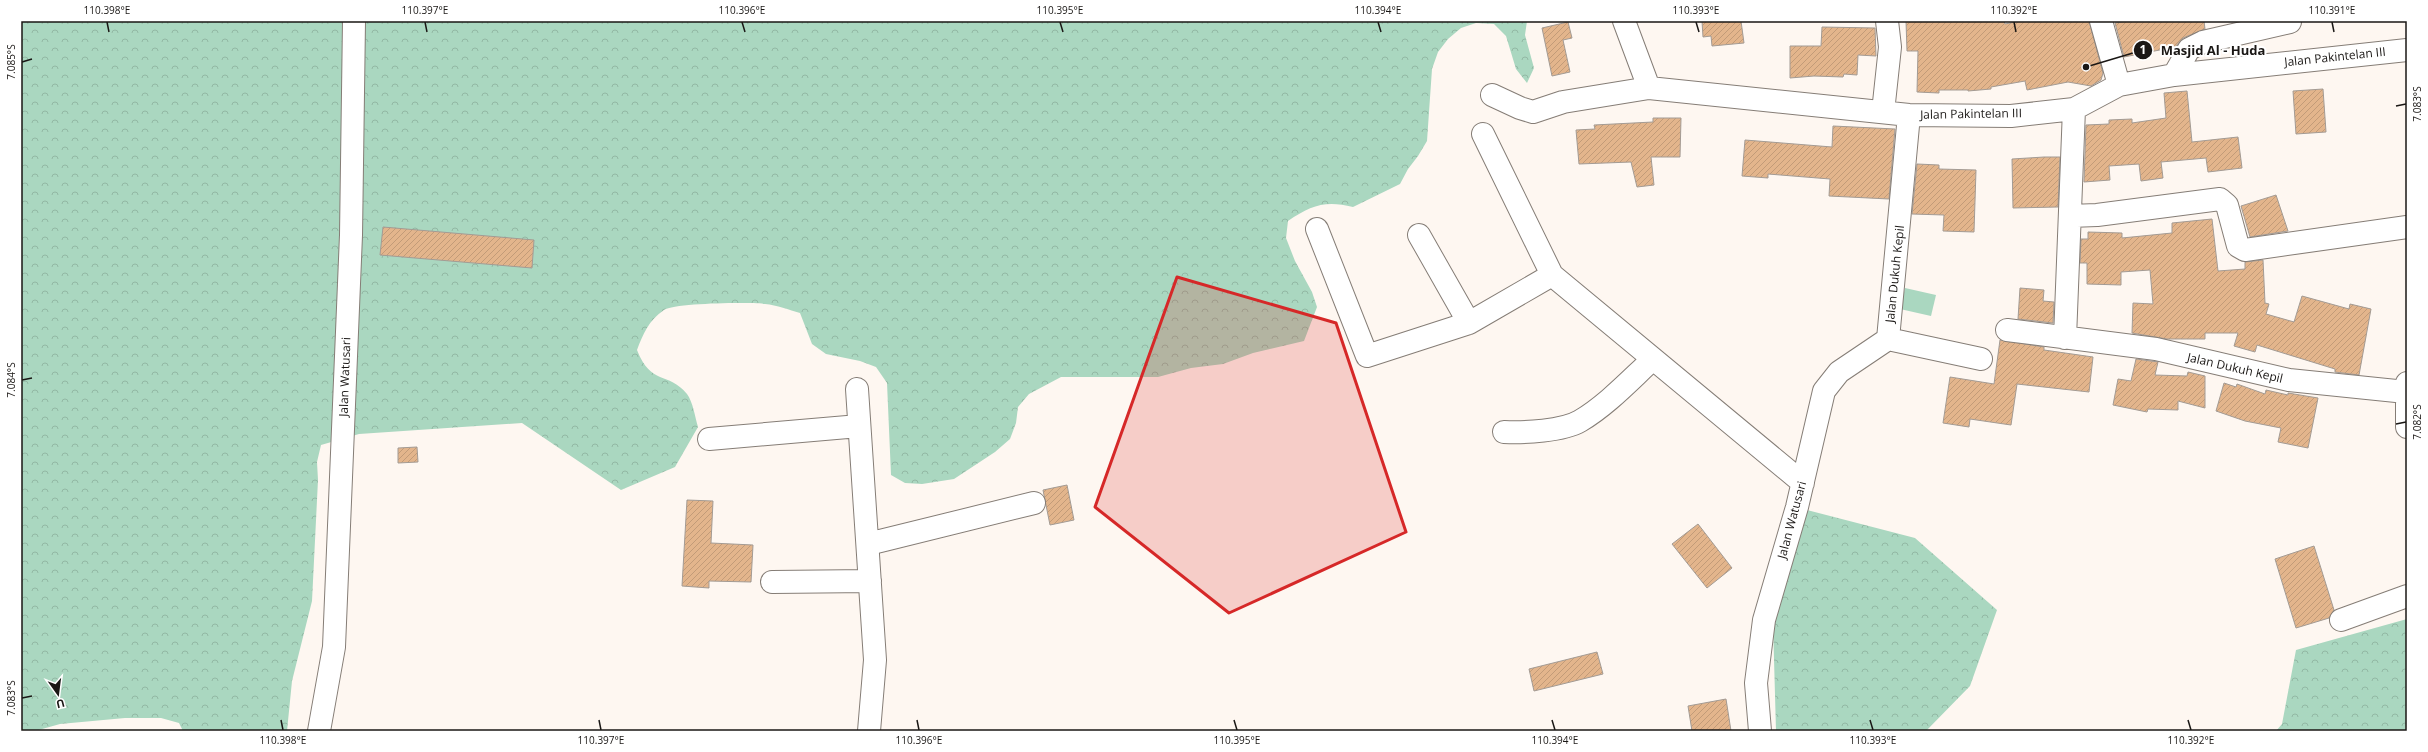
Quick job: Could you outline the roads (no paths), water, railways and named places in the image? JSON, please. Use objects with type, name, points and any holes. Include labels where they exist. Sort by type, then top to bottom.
[{"type":"street","name":"Jalan Watusari","points":[[318,731],[334,647],[351,235],[354,21]]},
{"type":"street","points":[[1624,21],[1649,88]]},
{"type":"street","points":[[1883,112],[1890,47],[1887,21]]},
{"type":"street","points":[[2101,21],[2119,85]]},
{"type":"street","points":[[2174,74],[2189,48],[2203,42],[2290,22]]},
{"type":"street","name":"Jalan Pakintelan III","points":[[1492,95],[1520,108],[1533,112],[1564,102],[1649,88],[1909,115],[2011,116],[2074,109],[2119,85],[2174,74],[2407,50]]},
{"type":"street","points":[[2065,338],[2074,109]]},
{"type":"street","name":"Jalan Dukuh Kepil","points":[[1909,115],[1888,340],[1981,358]]},
{"type":"street","points":[[1483,134],[1552,275],[1803,483]]},
{"type":"street","points":[[2070,216],[2220,199],[2227,205],[2238,246],[2245,250],[2407,228]]},
{"type":"street","points":[[1317,229],[1367,356],[1469,323],[1552,275]]},
{"type":"street","points":[[1420,235],[1469,323]]},
{"type":"street","name":"Jalan Dukuh Kepil","points":[[2007,330],[2156,349],[2289,380],[2406,387],[2407,427]]},
{"type":"street","name":"Jalan Watusari","points":[[1760,731],[1756,683],[1764,620],[1803,483],[1824,391],[1839,372],[1888,340]]},
{"type":"street","points":[[1504,432],[1532,433],[1579,421],[1616,393],[1653,359]]},
{"type":"street","points":[[857,389],[868,544],[874,660],[869,731]]},
{"type":"street","points":[[709,439],[859,426]]},
{"type":"street","points":[[868,544],[1034,503]]},
{"type":"street","points":[[772,582],[870,581]]},
{"type":"street","points":[[2341,620],[2407,596]]},
{"type":"place","name":"Masjid Al - Huda","points":[[2086,67]]}]
